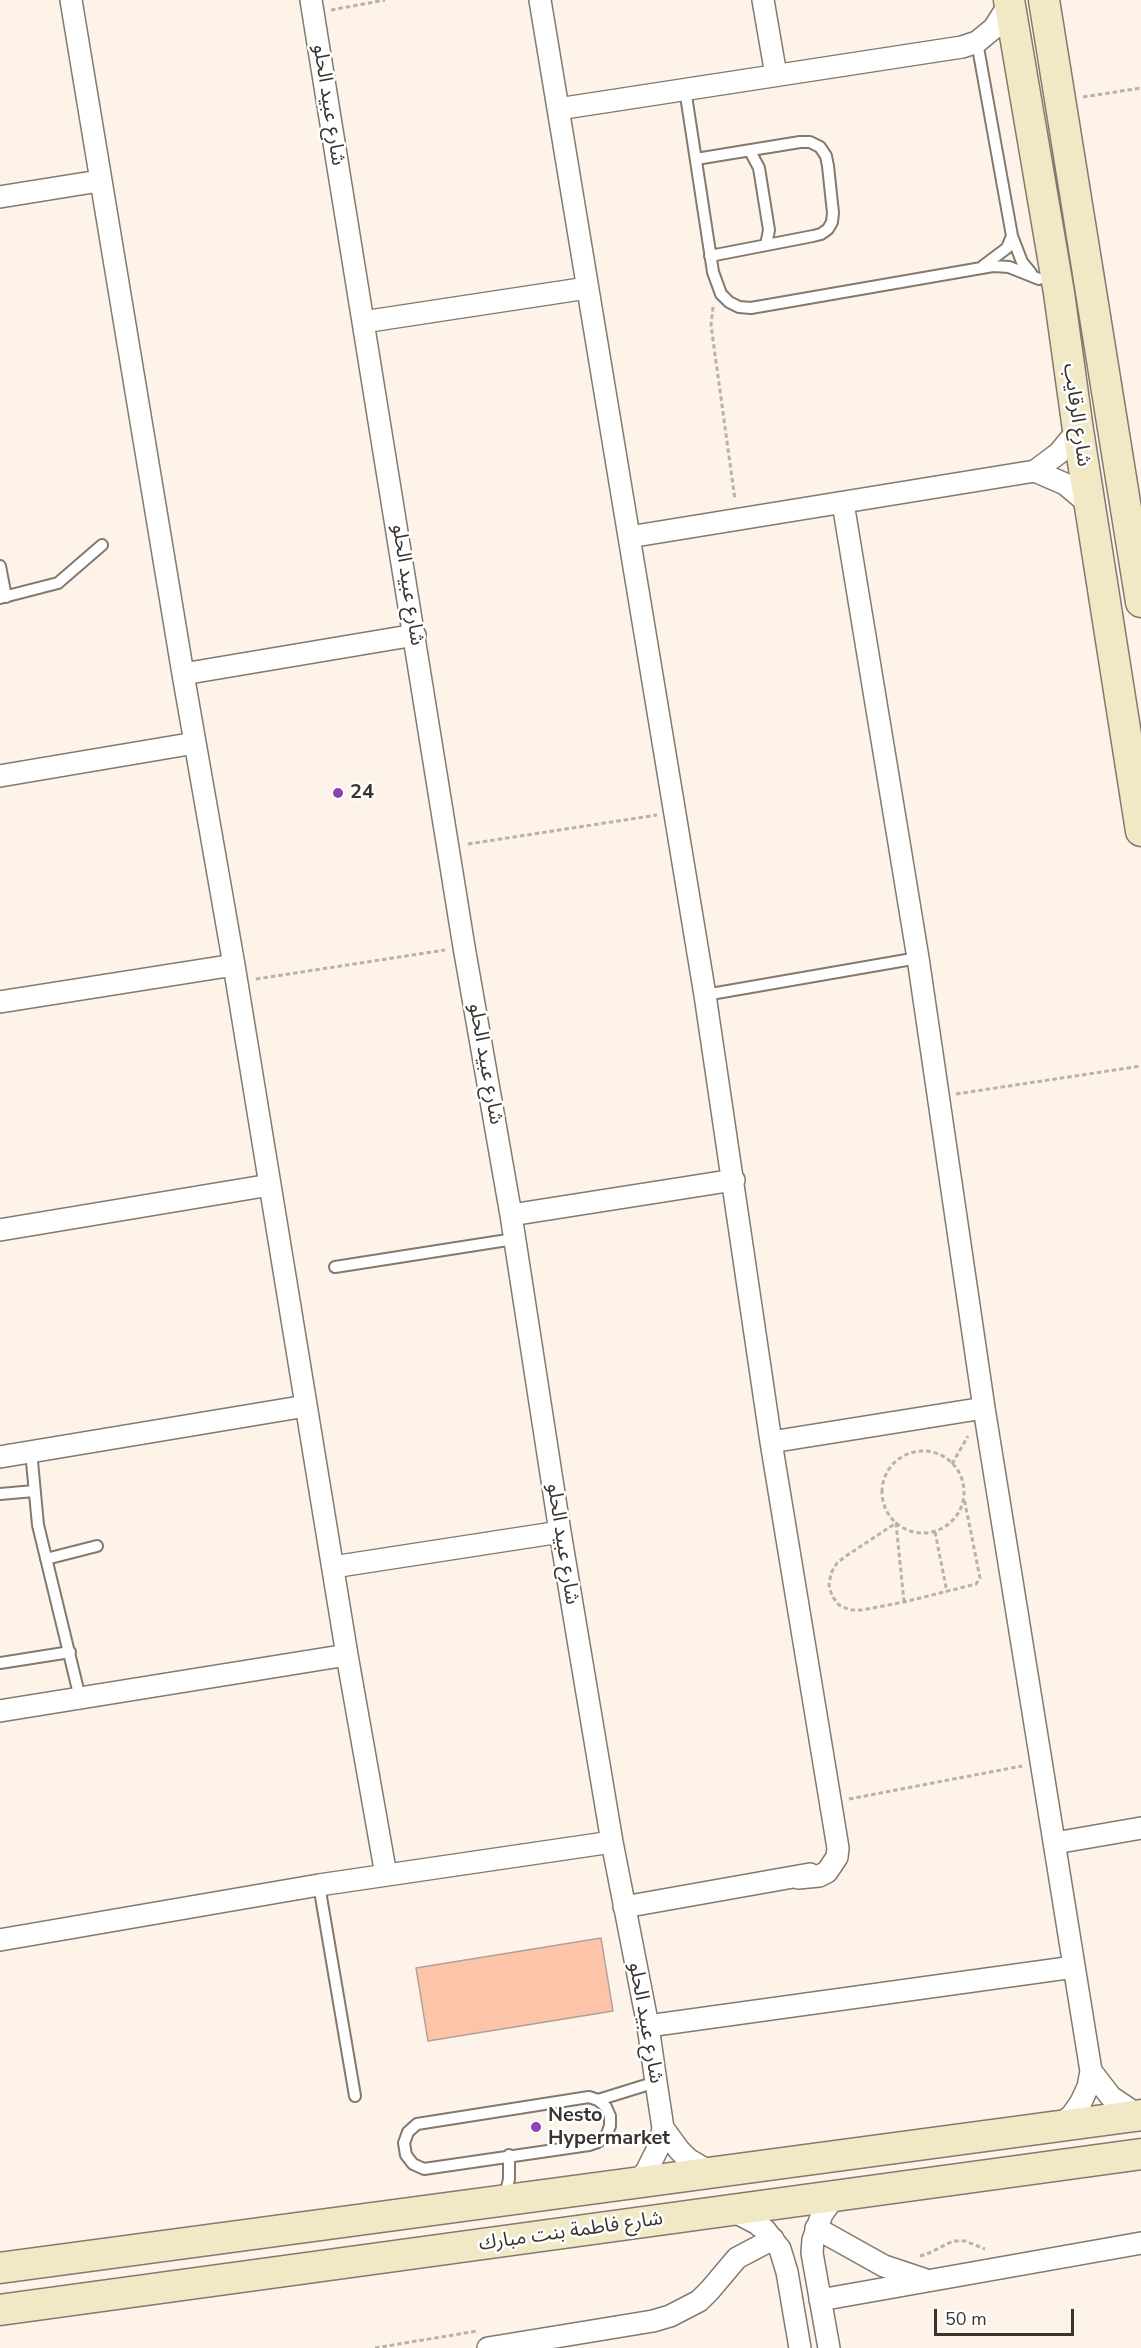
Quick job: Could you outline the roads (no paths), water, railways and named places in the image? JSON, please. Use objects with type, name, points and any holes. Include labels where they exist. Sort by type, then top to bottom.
[{"type":"street","points":[[71,0],[99,181],[386,1875]]},
{"type":"street","points":[[540,0],[705,995],[771,1442],[831,1811],[831,1850],[827,1859],[811,1874],[624,1907]]},
{"type":"street","points":[[763,0],[776,75]]},
{"type":"street","points":[[558,110],[962,46],[977,42],[1000,19],[1009,0]]},
{"type":"street","name":"شارع الرقايب","points":[[1009,0],[1049,286],[1078,430],[1141,831]]},
{"type":"street","name":"شارع الرقايب","points":[[1044,0],[1141,602]]},
{"type":"street","name":"شارع عبيد الحلو","points":[[312,6],[464,947],[511,1215],[560,1532],[612,1842],[648,2026],[663,2128],[654,2158],[634,2184]]},
{"type":"street","points":[[0,197],[99,181]]},
{"type":"street","points":[[363,322],[587,288]]},
{"type":"street","points":[[629,537],[1035,471],[1059,453],[1078,430]]},
{"type":"street","points":[[1035,471],[1065,484],[1090,505]]},
{"type":"street","points":[[843,503],[918,958],[984,1408],[1091,2071],[1088,2087],[1081,2102],[1072,2115],[1059,2126]]},
{"type":"street","points":[[183,674],[415,636]]},
{"type":"street","points":[[0,776],[195,744]]},
{"type":"street","points":[[0,1002],[235,974]]},
{"type":"street","points":[[511,1215],[734,1180]]},
{"type":"street","points":[[0,1230],[270,1185]]},
{"type":"street","points":[[0,1456],[306,1406]]},
{"type":"street","points":[[771,1442],[984,1408]]},
{"type":"street","points":[[333,1567],[560,1532]]},
{"type":"street","points":[[0,1711],[347,1655]]},
{"type":"street","points":[[1054,1843],[1141,1828]]},
{"type":"street","points":[[0,1940],[319,1885],[612,1842]]},
{"type":"street","points":[[648,2026],[1074,1966]]},
{"type":"street","points":[[1091,2071],[1111,2097],[1140,2115]]},
{"type":"street","name":"شارع فاطمة بنت مبارك","points":[[0,2268],[1140,2115]]},
{"type":"street","name":"شارع عبيد الحلو","points":[[663,2128],[679,2150],[699,2167],[712,2173]]},
{"type":"street","name":"شارع فاطمة بنت مبارك","points":[[0,2310],[1141,2154]]},
{"type":"street","points":[[829,2348],[812,2253],[816,2228],[822,2214],[840,2195]]},
{"type":"street","points":[[731,2210],[756,2223],[780,2249],[787,2272],[801,2348]]},
{"type":"street","points":[[816,2228],[884,2266],[929,2281]]},
{"type":"street","points":[[486,2339],[653,2321],[670,2316],[699,2301],[737,2258],[773,2239]]},
{"type":"street","points":[[820,2300],[1141,2243]]},
{"type":"street","points":[[787,2272],[815,2267]]},
{"type":"lane","points":[[977,42],[1012,236],[1022,262],[1049,286]]},
{"type":"lane","points":[[685,89],[710,256],[716,284],[721,294],[729,302],[739,307],[751,308],[993,266],[1009,267],[1049,286]]},
{"type":"lane","points":[[696,159],[810,142],[820,147],[826,156],[828,166],[833,213],[828,230],[822,234],[710,256]]},
{"type":"lane","points":[[750,151],[759,168],[769,230],[766,245]]},
{"type":"lane","points":[[977,268],[990,262],[1007,248],[1012,236]]},
{"type":"lane","points":[[0,566],[3,597],[58,583],[102,545]]},
{"type":"lane","points":[[705,995],[918,958]]},
{"type":"lane","points":[[335,1267],[514,1239]]},
{"type":"lane","points":[[31,1451],[38,1525],[80,1698]]},
{"type":"lane","points":[[0,1494],[34,1491]]},
{"type":"lane","points":[[46,1559],[97,1546]]},
{"type":"lane","points":[[0,1663],[70,1652]]},
{"type":"lane","points":[[319,1885],[355,2096]]},
{"type":"lane","points":[[598,2100],[656,2082]]},
{"type":"lane","points":[[589,2097],[598,2100],[606,2107],[610,2116],[610,2126],[606,2136],[598,2142],[509,2155],[424,2169],[413,2164],[406,2155],[404,2143],[408,2132],[417,2124],[428,2121],[580,2098],[589,2097]]},
{"type":"lane","points":[[503,2202],[509,2179],[509,2155]]},
{"type":"place","name":"24","points":[[338,793]]},
{"type":"place","name":"Nesto Hypermarket","points":[[536,2127]]}]
